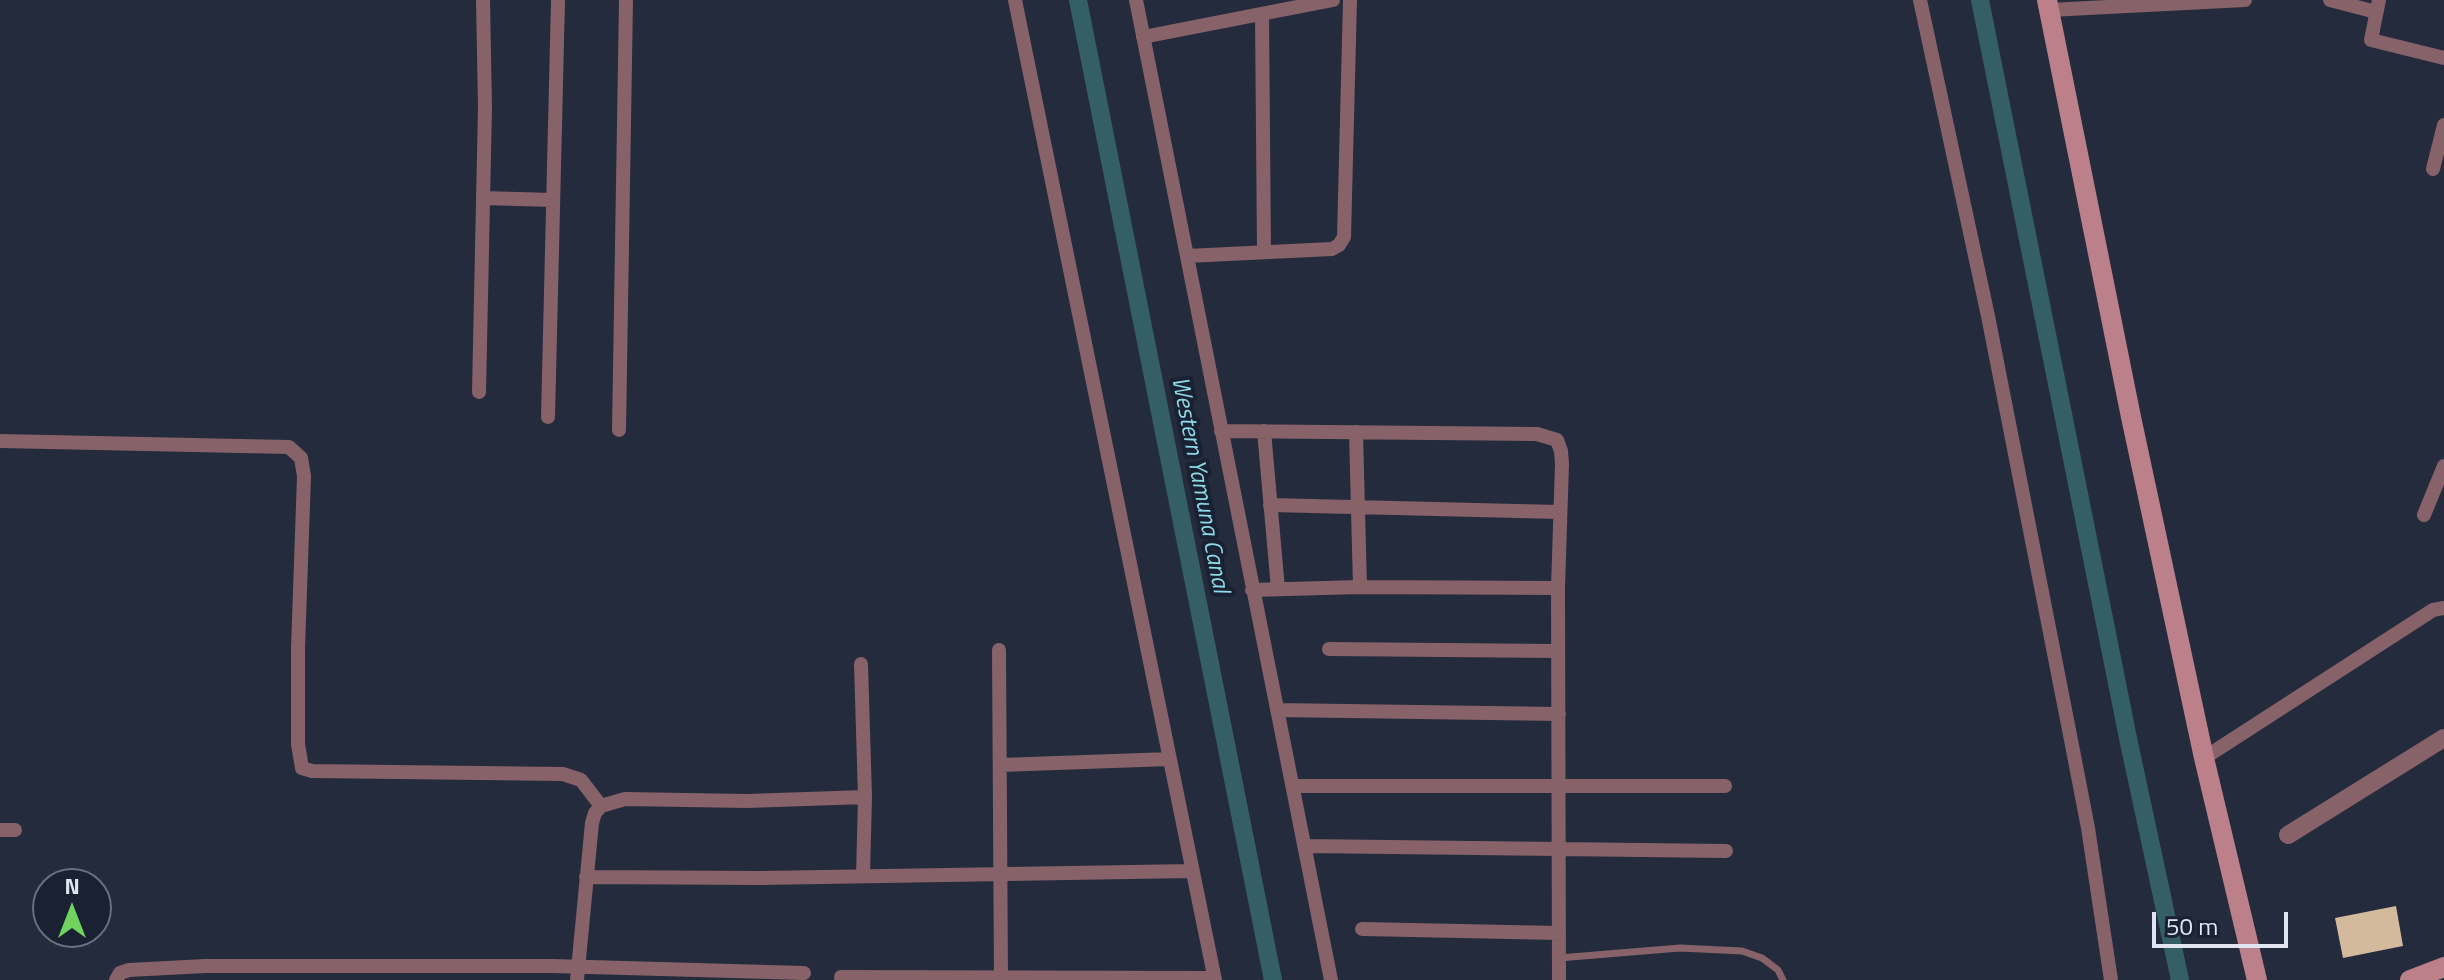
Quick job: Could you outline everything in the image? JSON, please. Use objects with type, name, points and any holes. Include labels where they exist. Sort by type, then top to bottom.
[{"type":"main road","points":[[2048,5],[2134,432],[2204,758],[2257,980]]},
{"type":"main road","points":[[2410,980],[2444,967]]},
{"type":"street","points":[[479,392],[485,107],[483,0]]},
{"type":"street","points":[[548,417],[558,0]]},
{"type":"street","points":[[619,430],[626,0]]},
{"type":"street","points":[[841,977],[1215,979],[1015,0]]},
{"type":"street","points":[[1136,0],[1331,980]]},
{"type":"street","points":[[1143,37],[1262,14],[1300,3],[1333,0]]},
{"type":"street","points":[[1187,256],[1332,249],[1339,245],[1344,237],[1350,0]]},
{"type":"street","points":[[1920,0],[1988,316],[2071,740],[2111,980]]},
{"type":"street","points":[[2048,5],[2245,0]]},
{"type":"street","points":[[2330,0],[2378,6],[2371,40],[2444,58]]},
{"type":"street","points":[[1262,14],[1264,252]]},
{"type":"street","points":[[2433,169],[2444,125]]},
{"type":"street","points":[[483,198],[553,200]]},
{"type":"street","points":[[1221,431],[1549,437],[1557,440],[1561,451],[1557,651],[1559,980]]},
{"type":"street","points":[[1264,431],[1278,589]]},
{"type":"street","points":[[1356,432],[1360,587]]},
{"type":"street","points":[[0,441],[289,447],[301,458],[304,476],[298,648],[298,744],[302,768],[312,771],[563,774],[581,780],[601,806]]},
{"type":"street","points":[[2424,515],[2444,466]]},
{"type":"street","points":[[1270,505],[1559,512]]},
{"type":"street","points":[[1252,590],[1558,588]]},
{"type":"street","points":[[2204,758],[2433,610],[2444,608]]},
{"type":"street","points":[[1329,649],[1557,651]]},
{"type":"street","points":[[999,650],[1001,979]]},
{"type":"street","points":[[861,664],[865,797],[863,876]]},
{"type":"street","points":[[1277,710],[1559,714]]},
{"type":"street","points":[[2288,835],[2444,738]]},
{"type":"street","points":[[1000,765],[1170,759]]},
{"type":"street","points":[[1293,786],[1725,786]]},
{"type":"street","points":[[577,974],[592,823],[601,806],[625,799],[747,801],[865,797]]},
{"type":"street","points":[[1306,846],[1726,851]]},
{"type":"street","points":[[586,877],[761,878],[1192,871]]},
{"type":"street","points":[[1362,929],[1559,933]]},
{"type":"street","points":[[116,980],[120,973],[129,970],[205,966],[351,973],[804,973]]},
{"type":"lane","points":[[1559,958],[1680,948],[1742,951],[1762,958],[1778,970],[1783,980]]},
{"type":"building","points":[[2396,906],[2403,946],[2343,958],[2335,918]]},
{"type":"waterway","name":"Western Yamuna Canal","points":[[1078,0],[1273,980]]},
{"type":"waterway","points":[[1980,0],[2129,743],[2180,980]]}]
